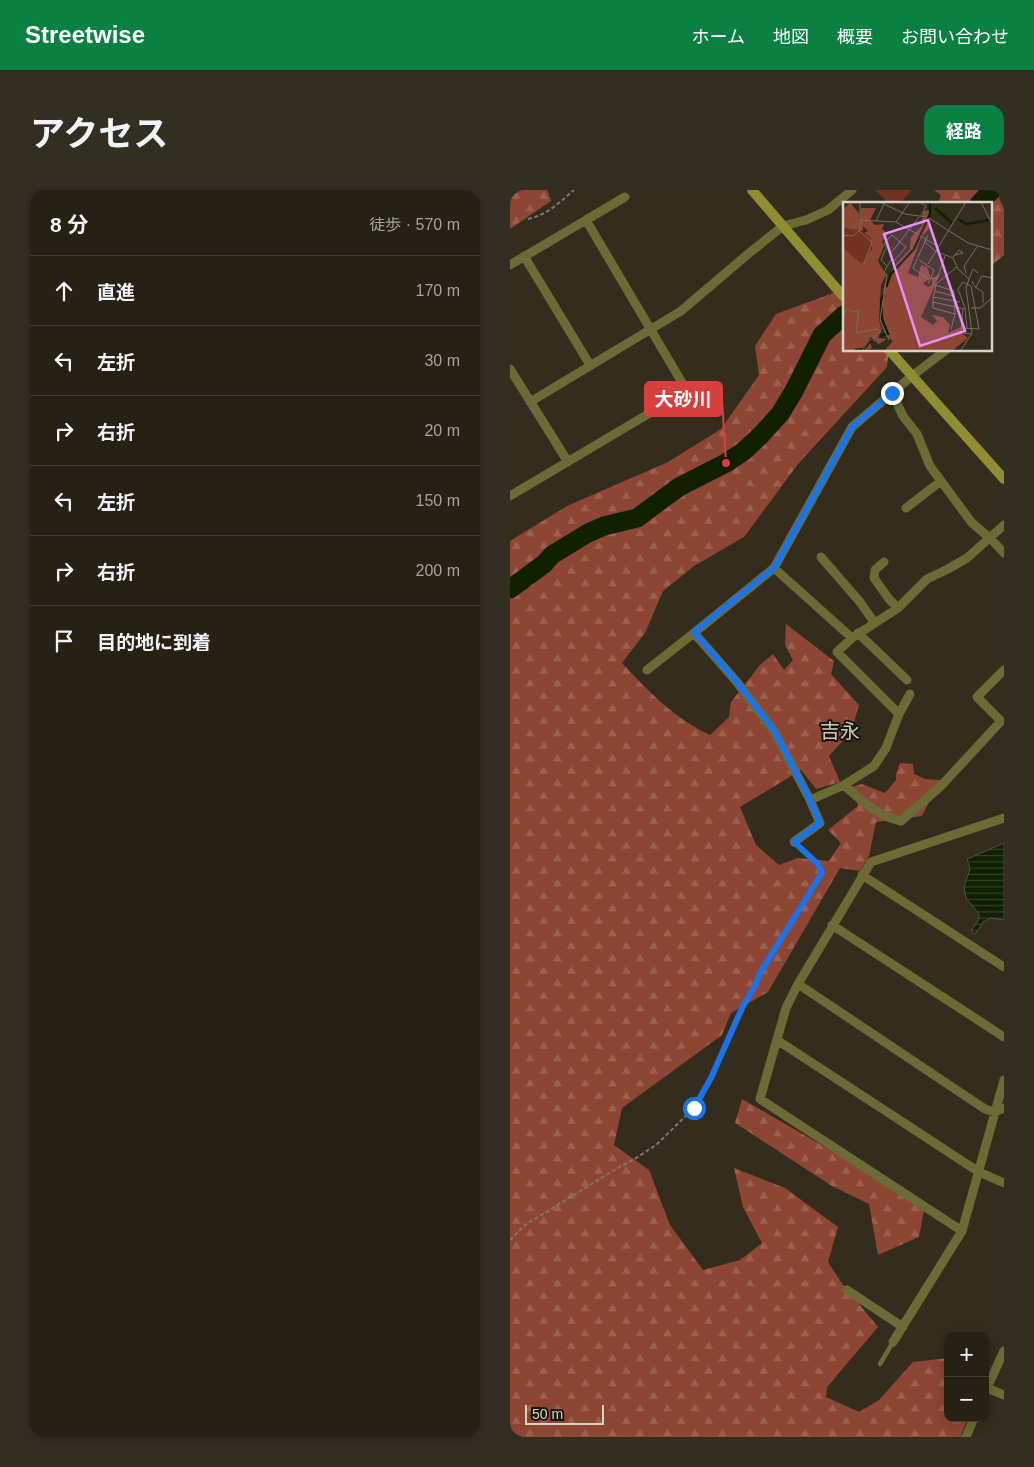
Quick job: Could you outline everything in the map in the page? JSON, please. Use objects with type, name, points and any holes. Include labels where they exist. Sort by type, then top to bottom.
[{"type":"street","points":[[752,190],[843,296]]},
{"type":"street","points":[[530,402],[681,311],[783,226],[806,220],[828,210],[852,190]]},
{"type":"street","points":[[510,264],[625,197]]},
{"type":"street","points":[[510,496],[688,391],[586,220]]},
{"type":"street","points":[[524,256],[590,365]]},
{"type":"street","points":[[890,351],[1004,479]]},
{"type":"street","points":[[647,670],[774,568],[852,427],[945,351]]},
{"type":"street","points":[[510,369],[568,462]]},
{"type":"street","points":[[892,393],[903,416],[917,434],[930,466],[972,523],[990,538],[1004,554]]},
{"type":"street","points":[[906,508],[941,481]]},
{"type":"street","points":[[898,714],[837,652],[874,622],[898,608],[927,579],[967,558],[1004,525]]},
{"type":"street","points":[[821,557],[855,595],[874,622]]},
{"type":"street","points":[[884,562],[875,570],[874,578],[898,608]]},
{"type":"street","points":[[774,568],[908,680]]},
{"type":"street","points":[[694,632],[736,681],[774,730],[810,800],[820,823],[794,842]]},
{"type":"street","points":[[844,785],[872,810],[887,818],[901,822],[941,786],[1001,721],[977,697],[1004,670]]},
{"type":"street","points":[[810,800],[844,785],[874,766],[886,748],[898,714],[910,694]]},
{"type":"street","points":[[962,1231],[760,1099],[786,1008],[832,925],[871,862],[1004,818]]},
{"type":"street","points":[[862,875],[1004,967]]},
{"type":"street","points":[[832,925],[1004,1037]]},
{"type":"street","points":[[798,984],[985,1109],[1000,1110]]},
{"type":"street","points":[[778,1040],[979,1172],[1004,1183]]},
{"type":"street","points":[[893,1342],[962,1231],[1000,1110],[1004,1080]]},
{"type":"street","points":[[847,1290],[903,1327]]},
{"type":"street","points":[[989,1384],[1004,1351]]},
{"type":"street","points":[[989,1391],[1004,1395]]},
{"type":"street","points":[[966,1437],[972,1422]]},
{"type":"lane","points":[[880,1364],[893,1342]]},
{"type":"path","points":[[528,219],[539,216],[554,208],[574,190]]},
{"type":"path","points":[[510,1240],[525,1225],[656,1145],[694,1108],[711,1078],[760,973],[822,873],[818,864],[794,842]]},
{"type":"green space","points":[[510,190],[547,190],[551,201],[510,229]]},
{"type":"green space","points":[[934,190],[1001,190],[999,198],[1004,209],[1004,255],[992,265],[992,202],[939,202],[941,195]]},
{"type":"green space","points":[[843,289],[843,351],[889,351],[887,367],[798,464],[744,537],[694,566],[663,591],[645,633],[622,663],[652,694],[673,712],[710,735],[729,717],[731,702],[760,665],[773,654],[784,670],[793,660],[785,645],[786,624],[834,661],[831,674],[859,705],[851,732],[829,756],[840,782],[816,789],[801,770],[740,807],[756,845],[779,865],[798,858],[829,861],[841,843],[828,830],[858,806],[852,787],[862,784],[885,793],[896,780],[900,763],[913,764],[914,774],[925,779],[940,780],[922,816],[876,822],[869,856],[860,871],[840,868],[768,992],[731,1013],[722,1035],[622,1108],[614,1145],[649,1170],[670,1225],[703,1270],[740,1260],[762,1243],[743,1207],[734,1168],[785,1188],[838,1227],[828,1262],[841,1282],[878,1327],[827,1387],[826,1397],[859,1412],[879,1400],[913,1362],[944,1358],[944,1422],[966,1422],[961,1435],[962,1437],[510,1437],[510,541],[567,506],[668,462],[721,429],[759,375],[755,346],[776,314]]},
{"type":"green space","points":[[742,1099],[925,1205],[919,1237],[878,1255],[869,1204],[832,1186],[735,1123]]},
{"type":"shaded area","points":[[875,190],[912,190],[901,202],[888,202]]},
{"type":"shaded area","points":[[1004,843],[1004,920],[990,918],[983,922],[975,934],[971,931],[979,919],[979,914],[966,898],[964,887],[970,869],[967,859]]},
{"type":"waterway","points":[[981,202],[992,190]]},
{"type":"waterway","points":[[510,589],[544,564],[552,555],[588,533],[604,526],[637,518],[679,487],[726,463],[744,451],[780,414],[794,391],[822,335],[843,316]]},
{"type":"place","name":"大砂川","points":[[726,463]]},
{"type":"district","name":"吉永","points":[[840,731]]},
{"type":"route","points":[[694,1108],[711,1078],[760,973],[822,873],[818,864],[794,842],[820,823],[774,730],[736,681],[694,632],[774,568],[852,427],[892,393]]}]
